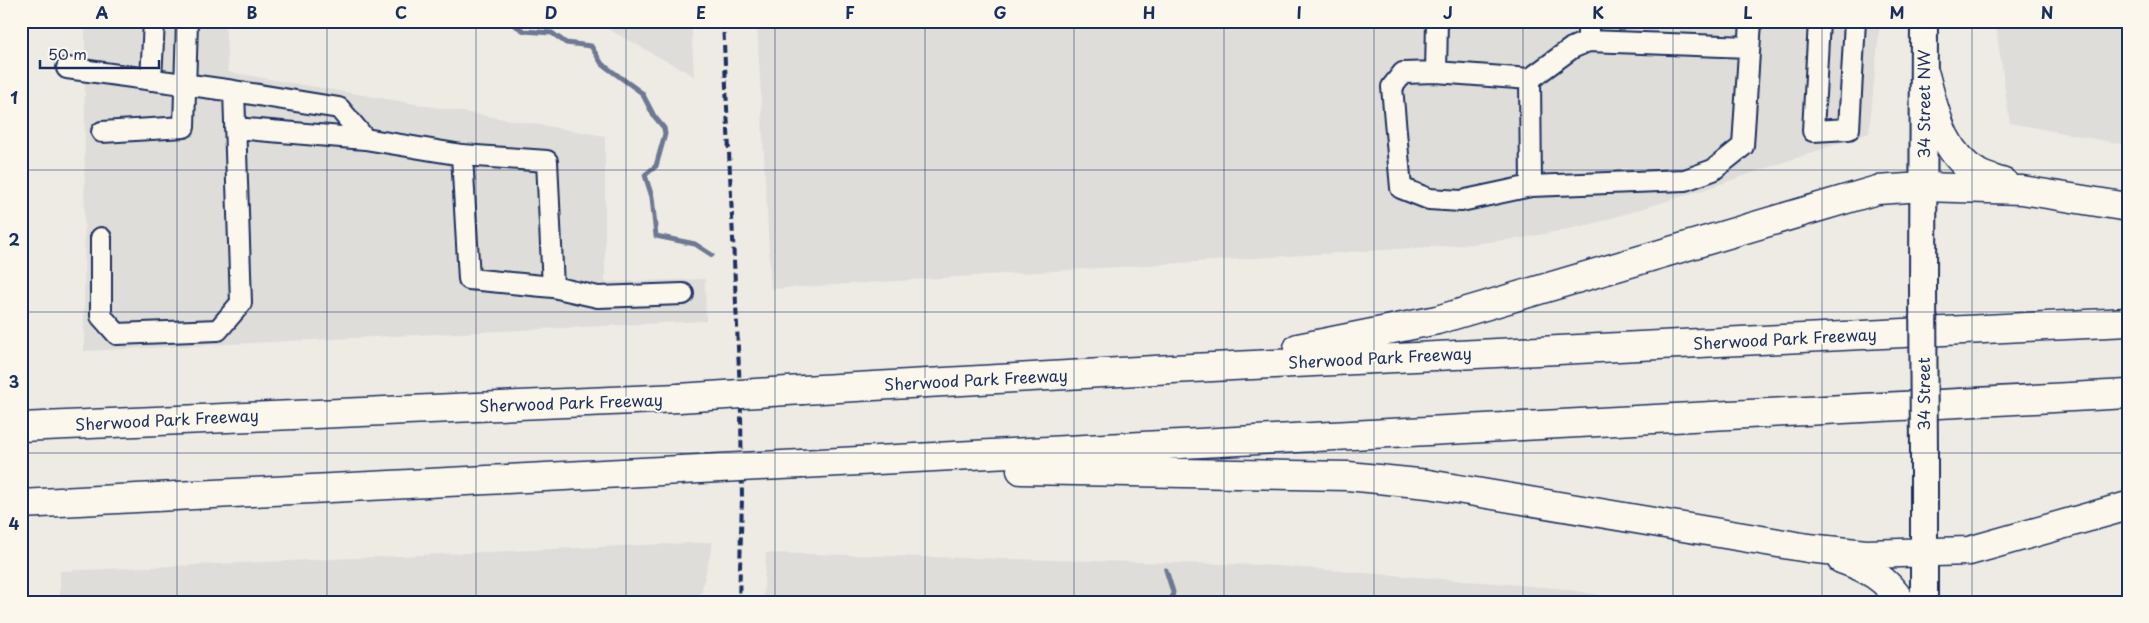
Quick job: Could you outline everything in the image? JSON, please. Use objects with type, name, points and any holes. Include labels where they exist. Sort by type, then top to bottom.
[{"type":"highway","points":[[1925,74],[1939,127],[1960,159],[1980,174],[2022,190]]},
{"type":"highway","points":[[1172,369],[1309,346],[1437,320],[1862,193],[1923,187],[2022,190],[2128,207]]},
{"type":"highway","name":"Sherwood Park Freeway","points":[[21,427],[679,398],[1172,369],[2128,322]]},
{"type":"highway","points":[[21,504],[862,462],[2128,394]]},
{"type":"highway","points":[[862,462],[1003,470],[1348,476],[1428,484],[1808,548],[1866,554],[1924,554],[1982,549],[2128,506]]},
{"type":"highway","points":[[21,511],[93,500]]},
{"type":"highway","points":[[1808,548],[1874,573],[1886,582],[1901,602]]},
{"type":"main road","name":"34 Street NW","points":[[1923,187],[1924,21]]},
{"type":"main road","name":"34 Street","points":[[1923,187],[1924,602]]},
{"type":"lane","points":[[151,80],[154,21]]},
{"type":"lane","points":[[102,132],[184,127],[187,21]]},
{"type":"lane","points":[[1436,72],[1437,21]]},
{"type":"lane","points":[[1588,21],[1588,41]]},
{"type":"lane","points":[[1749,47],[1588,41],[1572,48],[1530,79],[1436,72],[1403,73],[1392,87],[1401,188],[1428,199],[1462,201],[1531,186],[1685,180],[1713,170],[1743,146],[1751,21]]},
{"type":"lane","points":[[1819,21],[1813,131],[1848,129],[1856,21]]},
{"type":"lane","points":[[152,52],[186,54]]},
{"type":"lane","points":[[66,68],[234,91],[339,108],[365,139]]},
{"type":"lane","points":[[1530,79],[1531,186]]},
{"type":"lane","points":[[101,238],[101,316],[118,334],[218,330],[241,303],[234,91]]},
{"type":"lane","points":[[235,128],[365,139],[462,155],[547,161],[553,287]]},
{"type":"lane","points":[[462,155],[469,279],[553,287],[598,297],[683,294]]},
{"type":"shaded area","points":[[85,21],[225,21],[228,72],[605,136],[605,282],[705,279],[706,321],[84,351]]},
{"type":"shaded area","points":[[593,21],[691,21],[694,76]]},
{"type":"shaded area","points":[[757,21],[1880,21],[1869,133],[1703,190],[1589,225],[1523,238],[1461,245],[771,289]]},
{"type":"shaded area","points":[[1995,21],[2128,21],[2128,145],[2010,123]]},
{"type":"shaded area","points":[[713,542],[699,602],[60,602],[60,571]]},
{"type":"shaded area","points":[[766,553],[1263,565],[1557,588],[1644,602],[763,602]]},
{"type":"shaded area","points":[[2128,590],[2128,602],[2087,602]]},
{"type":"waterway","points":[[508,21],[524,31],[552,33],[566,43],[591,46],[602,64],[642,93],[654,116],[664,128],[665,134],[656,166],[645,175],[652,197],[656,236],[695,244],[712,255]]},
{"type":"waterway","points":[[1166,570],[1173,592],[1171,602]]},
{"type":"railway","points":[[723,21],[741,413],[742,499],[739,602]]}]
